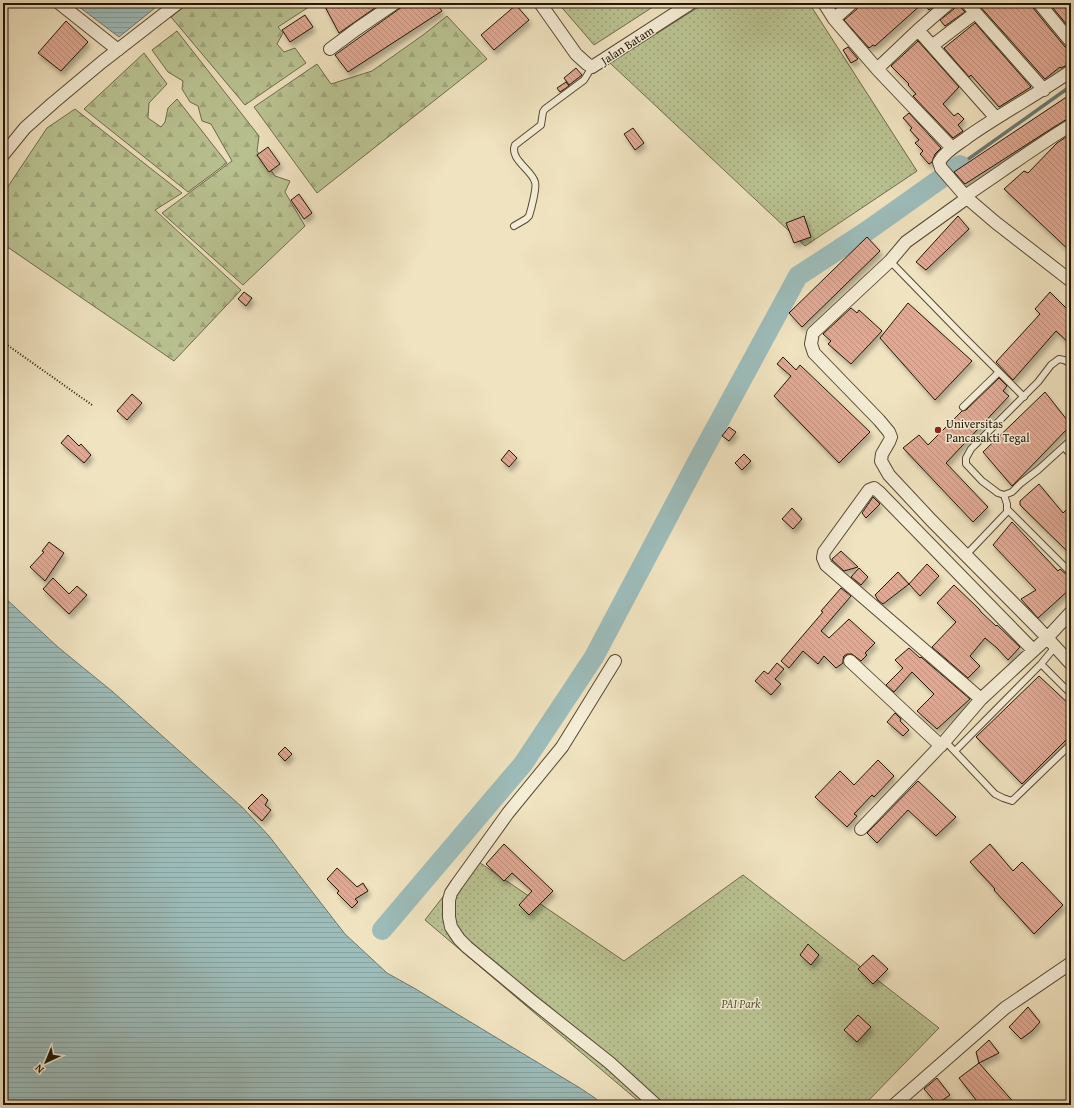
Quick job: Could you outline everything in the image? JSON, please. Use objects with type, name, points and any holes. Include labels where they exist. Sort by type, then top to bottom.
[{"type":"street","points":[[59,3],[118,50]]},
{"type":"street","points":[[3,155],[25,128],[86,76],[178,3]]},
{"type":"street","points":[[330,49],[356,29],[395,3]]},
{"type":"street","name":"Jalan Batam","points":[[540,3],[576,54],[592,67],[691,3]]},
{"type":"street","points":[[824,3],[834,18],[877,69],[952,148]]},
{"type":"street","points":[[834,18],[852,3]]},
{"type":"street","points":[[877,69],[949,3]]},
{"type":"street","points":[[967,3],[1044,90]]},
{"type":"street","points":[[1039,3],[1071,42]]},
{"type":"street","points":[[933,45],[975,13]]},
{"type":"street","points":[[918,30],[933,45],[996,118]]},
{"type":"street","points":[[1071,72],[1044,90],[996,118],[952,148],[939,162],[941,168],[966,197],[995,222],[1071,281]]},
{"type":"street","points":[[1071,124],[1042,142],[906,242],[890,261],[813,333],[811,344],[814,353],[889,432],[891,437],[890,442],[882,454],[881,461],[889,475],[1071,664]]},
{"type":"street","points":[[981,699],[826,565],[823,558],[824,552],[868,490],[874,488],[879,492],[1033,650]]},
{"type":"street","points":[[861,829],[943,743],[981,699],[1033,650],[1051,642],[1071,612]]},
{"type":"street","points":[[615,661],[562,747],[508,813],[451,893],[449,900],[449,917],[451,927],[467,947],[610,1063],[656,1105]]},
{"type":"street","points":[[850,661],[943,743]]},
{"type":"street","points":[[894,1105],[1005,1008],[1071,963]]},
{"type":"lane","points":[[514,226],[529,216],[536,185],[534,180],[515,155],[515,145],[541,125],[543,112],[545,109],[584,80],[592,67]]},
{"type":"lane","points":[[890,261],[1024,397]]},
{"type":"lane","points":[[1071,364],[1059,359],[1051,365],[1024,397],[971,449],[966,458],[966,464],[982,481],[998,493],[1004,495],[1012,492],[1071,440]]},
{"type":"lane","points":[[963,407],[999,372]]},
{"type":"lane","points":[[1064,447],[1071,455]]},
{"type":"lane","points":[[966,555],[1007,512],[1008,504],[1004,495]]},
{"type":"lane","points":[[1007,509],[1071,572]]},
{"type":"lane","points":[[955,751],[1041,664],[1051,642]]},
{"type":"lane","points":[[1041,664],[1071,694]]},
{"type":"lane","points":[[943,743],[955,751],[995,794],[1012,801],[1071,744]]},
{"type":"path","points":[[3,342],[92,405]]},
{"type":"green space","points":[[189,3],[311,3],[312,5],[278,27],[283,33],[277,44],[284,52],[295,48],[306,63],[245,105],[171,17]]},
{"type":"green space","points":[[558,3],[659,3],[594,45]]},
{"type":"green space","points":[[705,3],[809,3],[917,171],[805,246],[610,63]]},
{"type":"green space","points":[[447,16],[487,59],[317,193],[254,107],[317,64],[331,84],[372,71]]},
{"type":"green space","points":[[177,31],[259,136],[257,151],[275,176],[290,181],[285,192],[305,226],[243,285],[162,213],[232,161],[211,124],[202,121],[198,106],[190,102],[182,89],[183,81],[168,72],[152,50]]},
{"type":"green space","points":[[144,53],[167,84],[149,103],[148,118],[161,127],[165,122],[168,108],[177,99],[227,163],[188,192],[84,109]]},
{"type":"green space","points":[[75,109],[182,193],[155,210],[241,290],[174,361],[3,244],[3,194],[47,128]]},
{"type":"green space","name":"PAI Park","points":[[473,858],[624,961],[743,875],[939,1028],[864,1105],[643,1105],[425,920]]},
{"type":"water","points":[[74,3],[161,3],[119,37]]},
{"type":"water","points":[[3,596],[59,648],[113,692],[242,807],[269,836],[345,934],[387,973],[580,1088],[603,1105],[3,1105]]},
{"type":"building","points":[[323,3],[382,3],[339,33]]},
{"type":"building","points":[[402,3],[436,3],[442,11],[348,72],[335,55],[402,7]]},
{"type":"building","points":[[859,3],[923,3],[875,46],[873,45],[869,48],[844,20],[857,9]]},
{"type":"building","points":[[923,3],[935,3],[936,4],[929,10]]},
{"type":"building","points":[[956,3],[960,3],[961,8],[965,12],[945,26],[940,20],[954,9]]},
{"type":"building","points":[[977,3],[1032,3],[1033,8],[1065,47],[1071,49],[1071,63],[1061,68],[1060,67],[1045,79]]},
{"type":"building","points":[[1049,3],[1071,3],[1071,30]]},
{"type":"building","points":[[516,5],[529,20],[494,50],[481,35]]},
{"type":"building","points":[[305,15],[313,27],[290,42],[282,30]]},
{"type":"building","points":[[66,21],[88,42],[61,71],[38,53]]},
{"type":"building","points":[[975,23],[1031,87],[999,107],[971,75],[969,77],[944,48]]},
{"type":"building","points":[[918,41],[959,87],[943,104],[954,116],[958,113],[964,119],[958,125],[963,131],[953,138],[913,96],[916,94],[908,85],[909,84],[891,66]]},
{"type":"building","points":[[848,47],[858,59],[851,63],[843,50]]},
{"type":"building","points":[[576,68],[582,75],[569,85],[564,78]]},
{"type":"building","points":[[566,82],[569,86],[560,92],[557,88]]},
{"type":"building","points":[[1071,94],[1071,118],[1054,127],[965,184],[954,172]]},
{"type":"building","points":[[909,113],[941,148],[929,164],[920,154],[923,151],[915,143],[919,140],[910,130],[912,128],[903,118]]},
{"type":"building","points":[[633,128],[644,143],[635,150],[624,134]]},
{"type":"building","points":[[1069,135],[1068,146],[1071,149],[1071,252],[1004,189],[1024,171],[1028,173],[1057,143]]},
{"type":"building","points":[[268,147],[280,164],[269,172],[257,155]]},
{"type":"building","points":[[299,194],[312,213],[304,219],[291,200]]},
{"type":"building","points":[[804,216],[811,237],[794,243],[786,223]]},
{"type":"building","points":[[958,216],[969,229],[926,270],[916,262]]},
{"type":"building","points":[[867,237],[880,251],[802,327],[789,313]]},
{"type":"building","points":[[244,292],[252,298],[246,306],[238,299]]},
{"type":"building","points":[[1050,292],[1071,313],[1071,345],[1056,331],[1013,380],[996,362],[1040,314],[1035,309]]},
{"type":"building","points":[[908,303],[972,361],[935,400],[880,338]]},
{"type":"building","points":[[851,308],[857,313],[859,310],[882,331],[851,364],[828,344],[831,341],[823,334]]},
{"type":"building","points":[[783,357],[796,370],[800,365],[870,432],[839,463],[774,396],[791,376],[777,364]]},
{"type":"building","points":[[999,378],[1007,386],[1003,391],[1009,396],[946,463],[988,507],[973,522],[903,448],[919,435],[928,445],[962,411],[966,410]]},
{"type":"building","points":[[1045,392],[1071,425],[1012,486],[983,452]]},
{"type":"building","points":[[132,394],[142,403],[127,420],[117,411]]},
{"type":"building","points":[[729,427],[736,432],[729,441],[722,436]]},
{"type":"building","points":[[68,435],[79,446],[81,444],[91,455],[84,463],[61,443]]},
{"type":"building","points":[[509,450],[517,458],[509,467],[501,460]]},
{"type":"building","points":[[744,454],[751,461],[742,470],[735,463]]},
{"type":"building","points":[[1039,484],[1063,513],[1071,505],[1071,555],[1020,505],[1020,501]]},
{"type":"building","points":[[873,497],[880,504],[866,518],[862,513]]},
{"type":"building","points":[[792,508],[802,519],[793,529],[782,519]]},
{"type":"building","points":[[1012,522],[1058,571],[1060,569],[1071,577],[1071,588],[1038,618],[1021,599],[1036,590],[993,545]]},
{"type":"building","points":[[49,542],[64,553],[45,581],[30,567],[44,552],[42,551]]},
{"type":"building","points":[[841,551],[858,567],[844,571],[832,560]]},
{"type":"building","points":[[927,564],[939,576],[920,596],[909,584]]},
{"type":"building","points":[[859,568],[868,577],[861,585],[851,577]]},
{"type":"building","points":[[898,572],[909,584],[883,604],[875,595]]},
{"type":"building","points":[[53,578],[69,594],[77,586],[87,595],[69,614],[43,589]]},
{"type":"building","points":[[954,585],[1020,647],[1008,660],[985,638],[970,656],[980,666],[968,678],[932,647],[956,622],[937,603]]},
{"type":"building","points":[[841,588],[851,596],[821,631],[829,638],[849,619],[875,643],[865,653],[867,655],[861,661],[852,654],[847,654],[844,656],[843,663],[836,668],[824,656],[818,664],[803,651],[789,668],[781,661],[823,612],[821,611]]},
{"type":"building","points":[[909,648],[970,699],[937,729],[917,711],[934,694],[912,672],[894,692],[886,685],[903,668],[895,660]]},
{"type":"building","points":[[777,663],[784,669],[775,679],[781,684],[771,695],[755,681],[764,671],[768,674]]},
{"type":"building","points":[[1039,676],[1071,706],[1071,735],[1022,784],[976,737]]},
{"type":"building","points":[[895,713],[901,719],[900,721],[909,730],[903,736],[887,722]]},
{"type":"building","points":[[285,747],[292,754],[285,761],[278,754]]},
{"type":"building","points":[[878,760],[894,776],[874,797],[872,795],[854,814],[857,816],[847,827],[815,797],[840,771],[854,785]]},
{"type":"building","points":[[918,781],[956,817],[936,836],[908,810],[877,843],[867,833]]},
{"type":"building","points":[[262,794],[268,800],[265,805],[271,810],[262,821],[248,808]]},
{"type":"building","points":[[504,844],[553,891],[529,915],[519,905],[532,891],[512,873],[504,881],[486,864]]},
{"type":"building","points":[[990,844],[1013,871],[1022,862],[1063,905],[1034,934],[970,862]]},
{"type":"building","points":[[337,868],[357,887],[363,883],[368,891],[355,899],[358,902],[352,908],[337,893],[339,891],[327,879]]},
{"type":"building","points":[[808,944],[819,955],[811,965],[800,955]]},
{"type":"building","points":[[873,955],[888,969],[873,984],[858,969]]},
{"type":"building","points":[[1028,1007],[1040,1022],[1032,1031],[1021,1039],[1009,1027]]},
{"type":"building","points":[[858,1015],[871,1027],[857,1042],[844,1030]]},
{"type":"building","points":[[989,1040],[999,1053],[979,1063],[976,1052]]},
{"type":"building","points":[[979,1063],[1016,1105],[980,1105],[959,1078]]},
{"type":"building","points":[[937,1078],[950,1095],[937,1104],[924,1089]]},
{"type":"waterway","points":[[960,165],[1071,86]]},
{"type":"waterway","points":[[382,930],[523,764],[594,657],[798,276],[867,231],[960,165]]},
{"type":"place","name":"Universitas Pancasakti Tegal","points":[[938,430]]}]
